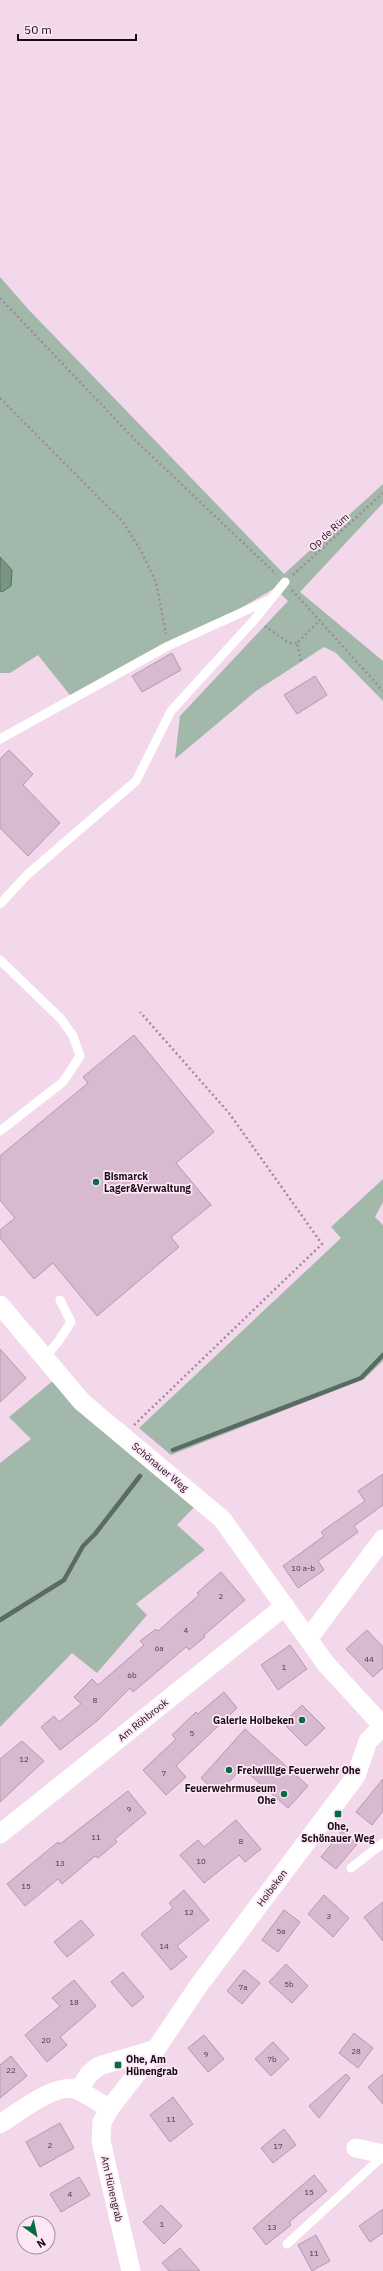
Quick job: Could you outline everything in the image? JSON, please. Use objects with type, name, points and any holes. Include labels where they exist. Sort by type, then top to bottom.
[{"type":"street","name":"Schönauer Weg","points":[[0,1305],[82,1402],[222,1519],[308,1639],[342,1682],[383,1726]]},
{"type":"street","points":[[308,1639],[383,1539]]},
{"type":"street","name":"Am Röhbrook","points":[[0,1834],[285,1606]]},
{"type":"street","name":"Hoibeken","points":[[110,2108],[156,2049],[199,1985],[356,1776],[368,1741],[383,1726]]},
{"type":"street","points":[[79,2090],[88,2074],[99,2066],[156,2049]]},
{"type":"street","points":[[0,2124],[56,2091],[68,2088],[79,2090],[96,2102],[110,2108]]},
{"type":"street","name":"Am Hünengrab","points":[[110,2108],[102,2122],[101,2140],[131,2271]]},
{"type":"street","points":[[356,2148],[383,2155]]},
{"type":"lane","points":[[0,904],[28,874],[136,781],[171,711],[255,619],[285,582]]},
{"type":"lane","points":[[0,739],[168,646],[272,598]]},
{"type":"lane","points":[[0,960],[61,1019],[73,1036],[80,1056],[63,1082],[0,1131]]},
{"type":"lane","points":[[45,1357],[58,1342],[71,1322],[60,1300]]},
{"type":"lane","points":[[351,1868],[383,1843]]},
{"type":"lane","points":[[287,2244],[383,2155]]},
{"type":"path","points":[[0,298],[138,443],[285,582],[383,691]]},
{"type":"path","points":[[0,398],[123,522],[141,551],[156,582],[168,646]]},
{"type":"path","name":"Op de Rüm","points":[[285,582],[383,493]]},
{"type":"path","points":[[255,619],[289,643],[297,643],[319,621]]},
{"type":"path","points":[[297,643],[302,661]]},
{"type":"path","points":[[122,1435],[322,1244],[229,1113],[140,1012]]},
{"type":"shaded area","points":[[0,277],[29,310],[284,574],[383,484],[383,503],[300,592],[383,661],[383,701],[336,653],[324,647],[256,691],[175,759],[180,716],[288,601],[275,588],[207,628],[73,699],[38,655],[10,673],[0,673],[0,591],[11,586],[12,570],[0,557]]},
{"type":"shaded area","points":[[0,557],[12,570],[11,586],[2,592],[0,591]]},
{"type":"shaded area","points":[[383,1179],[383,1202],[375,1217],[383,1225],[383,1361],[364,1379],[171,1455],[139,1428],[341,1238],[331,1227]]},
{"type":"shaded area","points":[[60,1375],[200,1501],[177,1525],[205,1550],[136,1604],[147,1615],[97,1673],[72,1653],[0,1727],[0,1463],[31,1439],[9,1417]]},
{"type":"building","points":[[172,653],[181,670],[142,692],[132,676]]},
{"type":"building","points":[[315,676],[327,695],[297,714],[284,695]]},
{"type":"building","points":[[9,750],[33,774],[23,785],[60,823],[28,856],[0,828],[0,759]]},
{"type":"building","name":"Bismarck Lager&Verwaltung","points":[[134,1035],[214,1132],[176,1163],[211,1205],[171,1237],[179,1247],[97,1316],[53,1263],[34,1279],[0,1238],[0,1230],[15,1218],[0,1200],[0,1156],[88,1083],[83,1077]]},
{"type":"building","points":[[0,1349],[26,1378],[0,1402]]},
{"type":"building","points":[[383,1474],[383,1505],[354,1526],[358,1532],[318,1561],[324,1570],[298,1588],[283,1566],[324,1536],[321,1532],[365,1501],[358,1491]]},
{"type":"building","points":[[221,1572],[245,1600],[189,1650],[186,1647],[133,1692],[130,1688],[98,1720],[60,1750],[41,1727],[54,1716],[59,1722],[81,1704],[74,1697],[92,1679],[98,1685],[144,1645],[140,1641],[156,1629],[158,1631],[199,1595],[197,1593]]},
{"type":"building","points":[[367,1630],[383,1647],[383,1668],[373,1677],[346,1649]]},
{"type":"building","points":[[290,1645],[307,1669],[278,1690],[261,1665]]},
{"type":"building","points":[[224,1692],[237,1708],[176,1766],[186,1777],[166,1795],[143,1770],[176,1739],[172,1735],[196,1712],[198,1714]]},
{"type":"building","points":[[302,1705],[325,1728],[306,1746],[283,1723]]},
{"type":"building","points":[[245,1729],[308,1786],[288,1808],[242,1768],[218,1794],[201,1778]]},
{"type":"building","points":[[22,1741],[44,1761],[0,1802],[0,1759]]},
{"type":"building","points":[[383,1779],[383,1811],[372,1825],[356,1812]]},
{"type":"building","points":[[128,1791],[146,1813],[115,1839],[117,1842],[98,1858],[95,1856],[62,1884],[58,1879],[25,1906],[7,1884],[58,1842],[60,1844]]},
{"type":"building","points":[[236,1820],[261,1849],[245,1862],[239,1855],[204,1883],[180,1855],[198,1840],[204,1847]]},
{"type":"building","points":[[342,1831],[357,1844],[336,1869],[321,1857]]},
{"type":"building","points":[[184,1890],[209,1920],[177,1946],[187,1957],[171,1970],[141,1934],[173,1908],[169,1903]]},
{"type":"building","points":[[324,1895],[349,1918],[333,1937],[308,1914]]},
{"type":"building","points":[[383,1902],[383,1941],[364,1917]]},
{"type":"building","points":[[284,1910],[300,1922],[278,1952],[262,1940]]},
{"type":"building","points":[[81,1920],[94,1935],[67,1957],[54,1942]]},
{"type":"building","points":[[286,1964],[308,1986],[292,2003],[269,1982]]},
{"type":"building","points":[[244,1970],[260,1983],[242,2004],[227,1991]]},
{"type":"building","points":[[123,1972],[144,1997],[132,2007],[111,1982]]},
{"type":"building","points":[[74,1980],[96,2006],[60,2037],[67,2045],[47,2062],[25,2035],[60,2006],[52,1998]]},
{"type":"building","points":[[354,2033],[373,2048],[358,2068],[339,2053]]},
{"type":"building","points":[[204,2035],[224,2059],[208,2072],[188,2048]]},
{"type":"building","points":[[273,2042],[289,2059],[271,2076],[255,2059]]},
{"type":"building","points":[[11,2056],[27,2076],[0,2098],[0,2065]]},
{"type":"building","points":[[346,2074],[350,2078],[319,2118],[309,2106]]},
{"type":"building","points":[[383,2074],[383,2104],[368,2087]]},
{"type":"building","points":[[173,2097],[193,2124],[170,2142],[150,2115]]},
{"type":"building","points":[[60,2123],[74,2148],[40,2167],[26,2142]]},
{"type":"building","points":[[284,2129],[296,2145],[273,2163],[261,2148]]},
{"type":"building","points":[[314,2175],[327,2191],[289,2222],[291,2225],[266,2245],[253,2228]]},
{"type":"building","points":[[79,2177],[90,2195],[61,2212],[50,2194]]},
{"type":"building","points":[[161,2205],[182,2226],[164,2244],[143,2222]]},
{"type":"building","points":[[383,2209],[383,2233],[370,2242],[359,2226]]},
{"type":"building","points":[[316,2235],[330,2261],[312,2271],[298,2245]]},
{"type":"building","points":[[180,2248],[200,2271],[169,2271],[162,2263]]},
{"type":"waterway","points":[[173,1450],[361,1378],[383,1355]]},
{"type":"waterway","points":[[0,1620],[64,1580],[83,1546],[95,1534],[140,1476]]},
{"type":"place","name":"Bismarck Lager&Verwaltung","points":[[96,1182]]},
{"type":"place","name":"Galerie Hoibeken","points":[[302,1720]]},
{"type":"place","name":"Freiwillige Feuerwehr Ohe","points":[[229,1770]]},
{"type":"place","name":"Feuerwehrmuseum Ohe","points":[[284,1794]]},
{"type":"place","name":"Ohe, Schönauer Weg","points":[[338,1814]]},
{"type":"place","name":"Ohe, Am Hünengrab","points":[[118,2065]]}]
